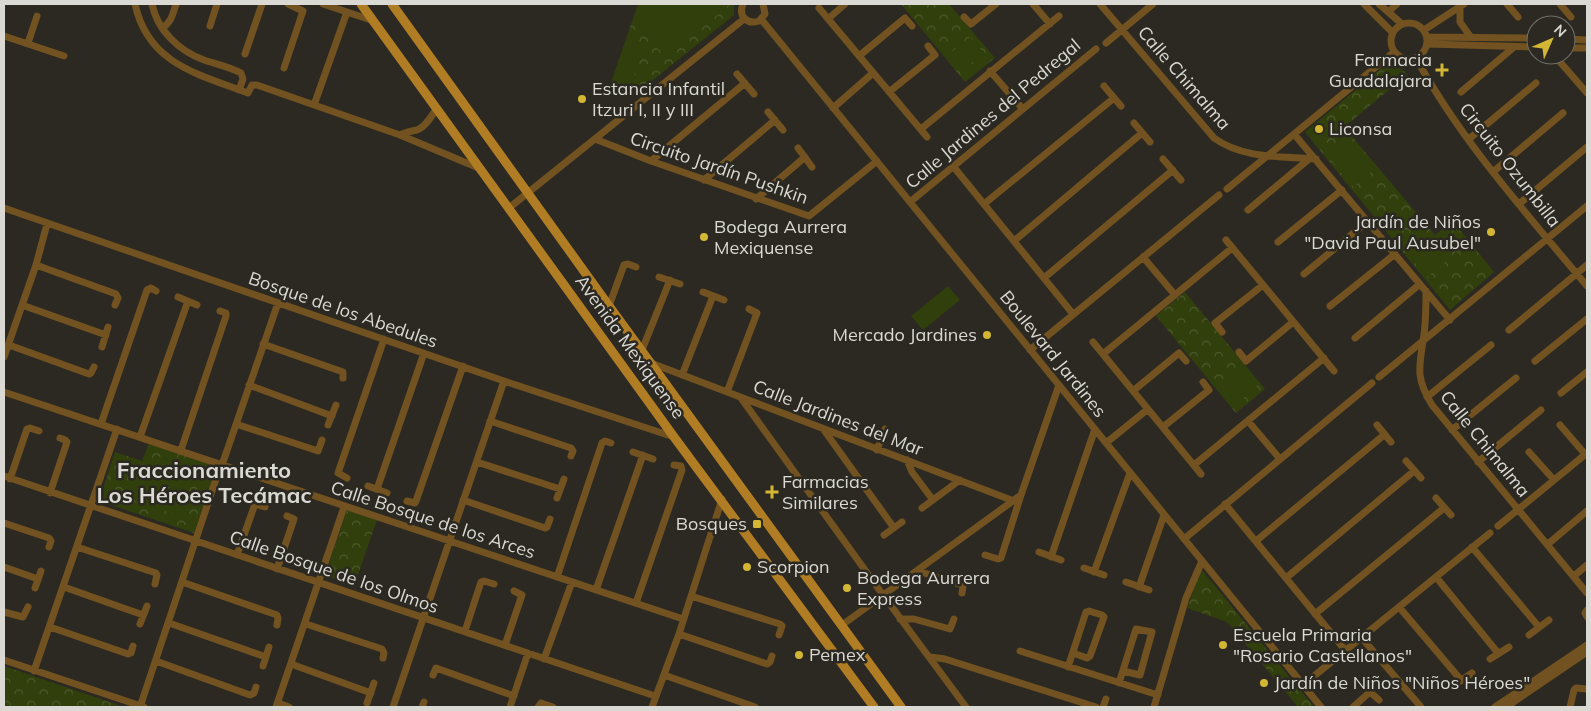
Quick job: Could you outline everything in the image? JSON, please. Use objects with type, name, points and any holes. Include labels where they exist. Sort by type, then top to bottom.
[{"type":"main road","name":"Avenida Mexiquense","points":[[361,4],[674,437],[722,499],[874,707]]},
{"type":"main road","name":"Avenida Mexiquense","points":[[392,4],[901,707]]},
{"type":"street","points":[[134,4],[142,27],[163,54],[193,73],[248,93],[251,86],[255,84],[400,135],[482,169]]},
{"type":"street","points":[[152,4],[162,28],[186,52],[200,59],[239,72],[243,77],[239,90]]},
{"type":"street","points":[[162,28],[168,25],[176,4]]},
{"type":"street","points":[[210,26],[217,4]]},
{"type":"street","points":[[245,54],[262,4]]},
{"type":"street","points":[[284,68],[303,11],[288,4]]},
{"type":"street","points":[[323,4],[374,21]]},
{"type":"street","points":[[743,4],[741,12],[744,19],[752,23],[761,19],[765,14],[763,4]]},
{"type":"street","points":[[828,18],[846,4]]},
{"type":"street","points":[[964,16],[971,24],[996,4]]},
{"type":"street","points":[[1033,4],[1050,24]]},
{"type":"street","name":"Calle Chimalma","points":[[1100,4],[1214,138],[1228,147],[1244,152],[1312,159]]},
{"type":"street","points":[[1106,43],[1153,4]]},
{"type":"street","points":[[1364,4],[1392,32]]},
{"type":"street","points":[[1379,4],[1402,24]]},
{"type":"street","points":[[1388,12],[1397,4]]},
{"type":"street","points":[[1507,4],[1518,17]]},
{"type":"street","points":[[1560,4],[1568,15]]},
{"type":"street","points":[[1462,5],[1460,22],[1470,36]]},
{"type":"street","points":[[1462,5],[1426,37],[1423,52],[1416,58],[1400,57],[1394,52],[1391,45],[1392,32],[1396,27],[1410,22],[1418,25],[1426,37],[1526,47]]},
{"type":"street","points":[[819,8],[927,136]]},
{"type":"street","points":[[314,105],[347,12]]},
{"type":"street","points":[[28,43],[37,16]]},
{"type":"street","points":[[921,129],[1059,16]]},
{"type":"street","points":[[859,56],[905,18],[912,26]]},
{"type":"street","points":[[509,208],[744,19]]},
{"type":"street","name":"Boulevard Jardines","points":[[761,19],[1321,707]]},
{"type":"street","points":[[4,36],[64,56]]},
{"type":"street","points":[[1426,37],[1526,38]]},
{"type":"street","points":[[889,92],[935,55],[928,46]]},
{"type":"street","points":[[1461,92],[1514,47]]},
{"type":"street","name":"Calle Jardines del Pedregal","points":[[910,202],[1096,49]]},
{"type":"street","points":[[1227,189],[1394,52]]},
{"type":"street","name":"Circuito Ozumbilla","points":[[1416,58],[1426,77],[1468,139],[1587,286]]},
{"type":"street","points":[[1563,65],[1587,93]]},
{"type":"street","points":[[990,71],[1022,108]]},
{"type":"street","points":[[833,108],[873,73]]},
{"type":"street","points":[[737,74],[754,94]]},
{"type":"street","points":[[651,161],[745,83]]},
{"type":"street","points":[[1468,139],[1536,83]]},
{"type":"street","points":[[1104,86],[1121,106]]},
{"type":"street","points":[[984,204],[1114,98]]},
{"type":"street","points":[[400,135],[408,131],[419,130],[427,123],[437,108]]},
{"type":"street","points":[[768,112],[782,130]]},
{"type":"street","points":[[1493,172],[1563,114]]},
{"type":"street","points":[[704,180],[775,120]]},
{"type":"street","points":[[1134,123],[1150,142]]},
{"type":"street","points":[[1014,241],[1142,133]]},
{"type":"street","points":[[1294,134],[1312,159],[1342,190],[1450,320]]},
{"type":"street","name":"Circuito Jardín Pushkin","points":[[594,139],[756,199],[809,216],[877,161]]},
{"type":"street","points":[[1519,204],[1587,147]]},
{"type":"street","points":[[798,148],[812,167]]},
{"type":"street","points":[[756,199],[805,157]]},
{"type":"street","points":[[1163,159],[1181,180]]},
{"type":"street","points":[[1248,210],[1312,159]]},
{"type":"street","points":[[953,166],[1073,314]]},
{"type":"street","points":[[1044,278],[1173,170]]},
{"type":"street","points":[[1278,242],[1342,190]]},
{"type":"street","points":[[1030,350],[1219,195]]},
{"type":"street","points":[[1380,377],[1587,206]]},
{"type":"street","name":"Bosque de los Abedules","points":[[4,211],[674,437]]},
{"type":"street","points":[[1304,274],[1368,221]]},
{"type":"street","points":[[4,357],[36,265],[47,224]]},
{"type":"street","points":[[1226,240],[1334,371]]},
{"type":"street","points":[[1104,354],[1232,248]]},
{"type":"street","points":[[1330,306],[1395,254]]},
{"type":"street","points":[[1143,257],[1175,296]]},
{"type":"street","points":[[609,306],[624,265],[628,264],[636,267]]},
{"type":"street","points":[[36,265],[116,294],[118,298],[116,305]]},
{"type":"street","points":[[1509,330],[1587,265]]},
{"type":"street","points":[[659,277],[680,284]]},
{"type":"street","points":[[642,350],[670,280]]},
{"type":"street","points":[[1355,338],[1420,284]]},
{"type":"street","points":[[1222,332],[1215,323],[1263,286]]},
{"type":"street","points":[[101,424],[147,290],[151,288],[156,291]]},
{"type":"street","name":"Calle Chimalma","points":[[1426,291],[1426,318],[1419,359],[1419,372],[1427,397],[1478,462],[1587,592]]},
{"type":"street","points":[[703,292],[724,300]]},
{"type":"street","points":[[682,375],[714,296]]},
{"type":"street","points":[[178,297],[198,304]]},
{"type":"street","points":[[140,437],[188,301]]},
{"type":"street","points":[[4,660],[142,707],[218,473],[278,303]]},
{"type":"street","points":[[22,306],[106,335]]},
{"type":"street","points":[[727,392],[757,313],[749,309]]},
{"type":"street","points":[[181,450],[226,316],[226,313],[220,311]]},
{"type":"street","points":[[1535,362],[1587,319]]},
{"type":"street","points":[[1239,352],[1246,361],[1293,322]]},
{"type":"street","points":[[102,347],[108,327]]},
{"type":"street","points":[[347,478],[338,473],[384,339]]},
{"type":"street","points":[[1093,342],[1201,474]]},
{"type":"street","points":[[263,344],[343,372],[343,378]]},
{"type":"street","points":[[8,345],[89,374],[94,367]]},
{"type":"street","points":[[1427,397],[1491,345]]},
{"type":"street","points":[[377,490],[424,353]]},
{"type":"street","points":[[1133,391],[1180,353],[1186,361]]},
{"type":"street","points":[[1194,465],[1324,358]]},
{"type":"street","name":"Calle Jardines del Mar","points":[[651,363],[1014,501]]},
{"type":"street","points":[[407,501],[415,503],[463,366]]},
{"type":"street","points":[[1561,393],[1587,372]]},
{"type":"street","points":[[1452,430],[1516,378]]},
{"type":"street","points":[[393,707],[504,381]]},
{"type":"street","points":[[1163,428],[1209,390],[1203,382]]},
{"type":"street","points":[[1184,539],[1372,383]]},
{"type":"street","points":[[249,385],[332,416]]},
{"type":"street","points":[[985,555],[998,559],[1001,558],[1059,385]]},
{"type":"street","name":"Calle Bosque de los Arces","points":[[4,392],[683,619]]},
{"type":"street","points":[[740,397],[966,707]]},
{"type":"street","points":[[328,425],[336,405]]},
{"type":"street","points":[[1106,443],[1148,409]]},
{"type":"street","points":[[1478,462],[1541,410]]},
{"type":"street","points":[[490,421],[571,448],[573,450],[571,456]]},
{"type":"street","points":[[1248,421],[1280,459]]},
{"type":"street","points":[[236,424],[318,451],[322,440]]},
{"type":"street","points":[[1377,425],[1390,442]]},
{"type":"street","points":[[1498,526],[1586,454],[1560,425]]},
{"type":"street","points":[[7,478],[27,429],[39,431]]},
{"type":"street","points":[[34,671],[117,429]]},
{"type":"street","points":[[823,429],[894,528]]},
{"type":"street","points":[[877,450],[886,429]]},
{"type":"street","points":[[1051,557],[1095,429]]},
{"type":"street","points":[[1256,541],[1384,435]]},
{"type":"street","points":[[50,492],[67,442],[60,438]]},
{"type":"street","points":[[557,577],[602,443],[605,441],[611,443]]},
{"type":"street","points":[[633,452],[654,459]]},
{"type":"street","points":[[1529,452],[1554,480]]},
{"type":"street","points":[[596,590],[643,456]]},
{"type":"street","points":[[907,460],[912,472],[933,500]]},
{"type":"street","points":[[1406,461],[1421,478]]},
{"type":"street","points":[[476,462],[560,489]]},
{"type":"street","points":[[636,603],[682,470],[680,466],[674,465]]},
{"type":"street","points":[[1286,578],[1414,471]]},
{"type":"street","points":[[1094,572],[1130,473]]},
{"type":"street","name":"Calle Bosque de los Olmos","points":[[7,478],[655,696]]},
{"type":"street","points":[[557,498],[564,479]]},
{"type":"street","points":[[922,508],[960,480]]},
{"type":"street","points":[[368,486],[387,493]]},
{"type":"street","points":[[842,626],[1021,495]]},
{"type":"street","points":[[1436,498],[1451,515]]},
{"type":"street","points":[[652,707],[679,634],[722,499]]},
{"type":"street","points":[[463,500],[545,528],[547,528],[550,519]]},
{"type":"street","points":[[237,555],[255,504],[265,507]]},
{"type":"street","points":[[1225,504],[1345,650]]},
{"type":"street","points":[[289,707],[277,705],[306,624],[344,507]]},
{"type":"street","points":[[1315,614],[1444,508]]},
{"type":"street","points":[[1548,544],[1587,511]]},
{"type":"street","points":[[1139,587],[1164,515]]},
{"type":"street","points":[[277,568],[294,519],[287,516]]},
{"type":"street","points":[[884,535],[902,522]]},
{"type":"street","points":[[4,523],[49,538],[51,541],[49,547]]},
{"type":"street","points":[[1303,686],[1490,533]]},
{"type":"street","points":[[78,547],[156,573],[155,584]]},
{"type":"street","points":[[1472,547],[1539,627]]},
{"type":"street","points":[[1039,552],[1061,560]]},
{"type":"street","points":[[1154,707],[1186,598],[1202,561]]},
{"type":"street","points":[[1574,576],[1587,565]]},
{"type":"street","points":[[4,567],[38,579]]},
{"type":"street","points":[[1084,568],[1104,575]]},
{"type":"street","points":[[35,588],[41,570]]},
{"type":"street","points":[[918,570],[962,584],[964,588],[962,593]]},
{"type":"street","points":[[1436,577],[1498,653]]},
{"type":"street","points":[[182,582],[277,615],[277,625]]},
{"type":"street","points":[[464,631],[481,582],[494,584]]},
{"type":"street","points":[[544,659],[572,582]]},
{"type":"street","points":[[1126,582],[1149,590]]},
{"type":"street","points":[[64,587],[144,615]]},
{"type":"street","points":[[505,645],[522,595],[514,591]]},
{"type":"street","points":[[691,596],[780,624],[782,626],[780,635]]},
{"type":"street","points":[[140,624],[147,606]]},
{"type":"street","points":[[4,612],[23,617],[28,607]]},
{"type":"street","points":[[1399,607],[1461,680]]},
{"type":"street","points":[[1587,610],[1585,613],[1587,617]]},
{"type":"street","points":[[1068,667],[1086,612],[1102,614],[1104,617],[1090,656],[1087,658],[1073,653]]},
{"type":"street","points":[[900,619],[914,619],[950,629],[954,619]]},
{"type":"street","points":[[1529,635],[1550,620]]},
{"type":"street","points":[[169,623],[266,657]]},
{"type":"street","points":[[306,624],[382,649],[384,653],[383,658]]},
{"type":"street","points":[[50,627],[128,654],[133,646]]},
{"type":"street","points":[[1119,682],[1136,628],[1152,632],[1140,675],[1123,671]]},
{"type":"street","points":[[679,634],[767,664],[772,656]]},
{"type":"street","points":[[1361,637],[1421,707]]},
{"type":"street","points":[[1495,707],[1587,645]]},
{"type":"street","points":[[263,666],[269,647]]},
{"type":"street","points":[[1490,659],[1508,647]]},
{"type":"street","points":[[1020,652],[1158,694]]},
{"type":"street","points":[[1506,707],[1587,652]]},
{"type":"street","points":[[510,707],[528,653]]},
{"type":"street","points":[[930,657],[945,658],[1096,707]]},
{"type":"street","points":[[156,661],[250,695],[254,693],[256,687]]},
{"type":"street","points":[[291,664],[371,693]]},
{"type":"street","points":[[433,675],[437,668],[514,696]]},
{"type":"street","points":[[1453,686],[1472,673]]},
{"type":"street","points":[[664,675],[756,707]]},
{"type":"street","points":[[367,703],[374,683]]},
{"type":"street","points":[[1570,707],[1574,690],[1576,688],[1587,689]]},
{"type":"street","points":[[1353,707],[1370,692],[1378,700]]},
{"type":"street","points":[[1103,707],[1106,699]]},
{"type":"street","points":[[538,707],[541,703],[553,707]]},
{"type":"green space","points":[[638,4],[734,4],[734,15],[633,96],[609,88]]},
{"type":"green space","points":[[653,4],[730,4],[666,58],[634,20]]},
{"type":"green space","points":[[901,4],[949,4],[995,58],[965,82]]},
{"type":"green space","points":[[970,37],[984,53],[962,70],[949,54]]},
{"type":"green space","points":[[626,39],[644,45],[629,92],[611,86]]},
{"type":"green space","points":[[1388,63],[1404,71],[1407,75],[1344,127],[1435,235],[1453,221],[1494,272],[1450,310],[1305,132]]},
{"type":"green space","points":[[1346,134],[1360,150],[1338,168],[1325,152]]},
{"type":"green space","points":[[1361,152],[1375,169],[1353,187],[1339,170]]},
{"type":"green space","points":[[1421,225],[1434,241],[1412,259],[1399,243]]},
{"type":"green space","points":[[1435,242],[1449,259],[1427,277],[1413,260]]},
{"type":"green space","points":[[948,286],[960,300],[923,330],[911,316]]},
{"type":"green space","points":[[1185,292],[1265,389],[1236,413],[1156,316]]},
{"type":"green space","points":[[1243,371],[1257,386],[1237,404],[1223,388]]},
{"type":"green space","points":[[149,443],[217,466],[194,533],[99,501],[115,452],[142,461]]},
{"type":"green space","points":[[157,456],[175,463],[159,509],[141,503]]},
{"type":"green space","points":[[178,463],[196,469],[180,516],[162,510]]},
{"type":"green space","points":[[347,510],[377,520],[354,586],[325,575]]},
{"type":"green space","points":[[1201,569],[1314,707],[1298,707],[1227,622],[1187,608]]},
{"type":"green space","points":[[4,666],[124,707],[4,707]]},
{"type":"place","name":"Farmacia Guadalajara","points":[[1442,70]]},
{"type":"place","name":"Estancia Infantil Itzuri I, II y III","points":[[582,99]]},
{"type":"place","name":"Liconsa","points":[[1319,129]]},
{"type":"place","name":"Jardín de Niños \"David Paul Ausubel\"","points":[[1491,232]]},
{"type":"place","name":"Bodega Aurrera Mexiquense","points":[[704,237]]},
{"type":"place","name":"Mercado Jardines","points":[[987,335]]},
{"type":"place","name":"Farmacias Similares","points":[[772,492]]},
{"type":"place","name":"Bosques","points":[[757,524]]},
{"type":"place","name":"Scorpion","points":[[747,567]]},
{"type":"place","name":"Bodega Aurrera Express","points":[[847,588]]},
{"type":"place","name":"Escuela Primaria \"Rosario Castellanos\"","points":[[1223,645]]},
{"type":"place","name":"Pemex","points":[[799,655]]},
{"type":"place","name":"Jardín de Niños \"Niños Héroes\"","points":[[1264,683]]},
{"type":"district","name":"Fraccionamiento Los Héroes Tecámac","points":[[204,482]]}]
